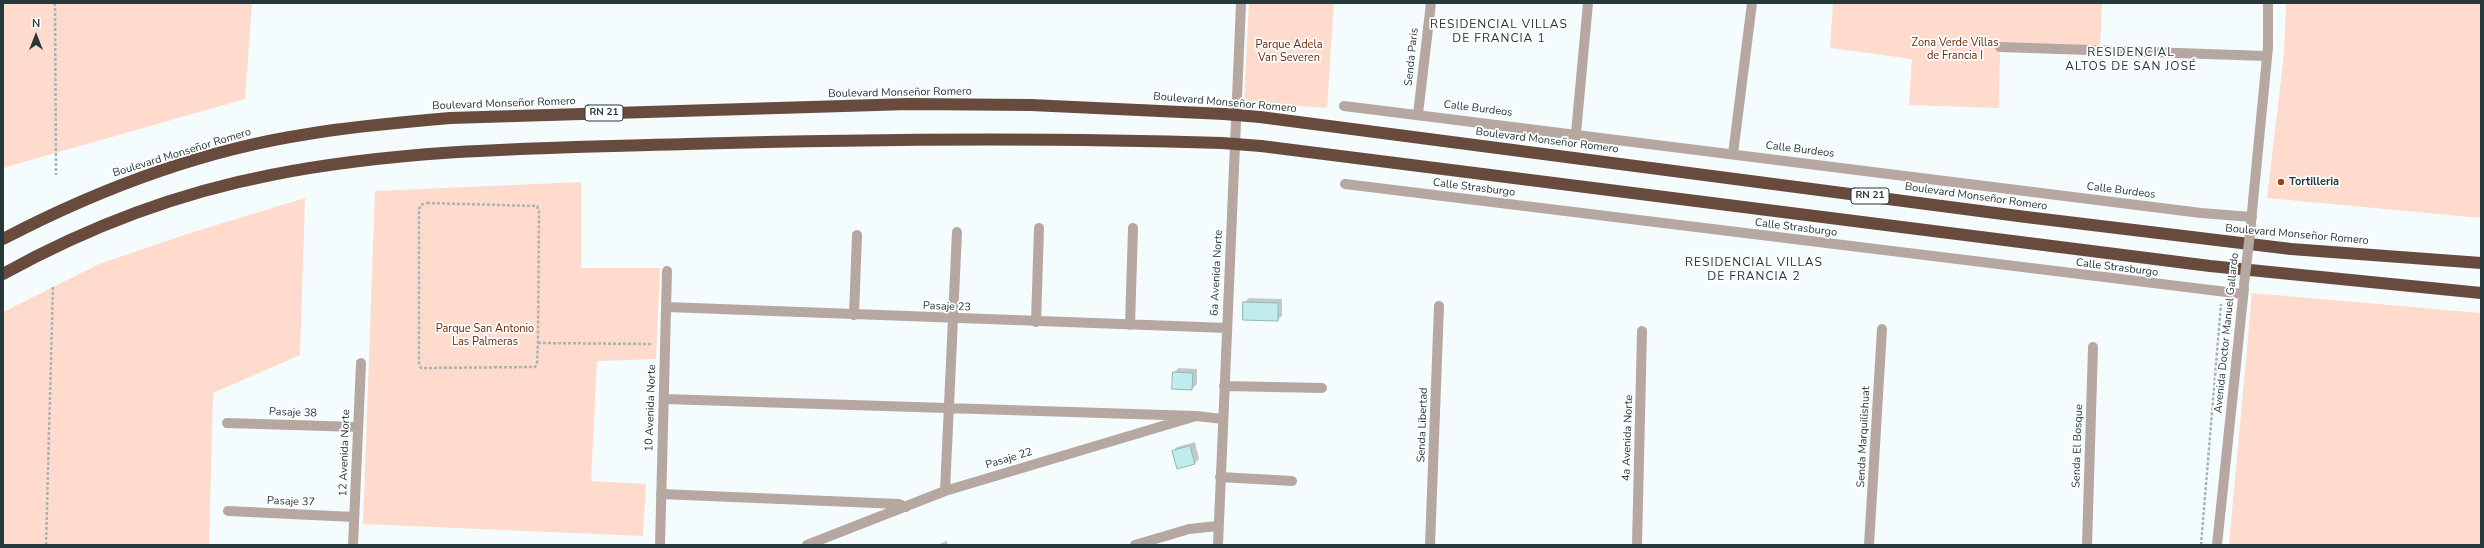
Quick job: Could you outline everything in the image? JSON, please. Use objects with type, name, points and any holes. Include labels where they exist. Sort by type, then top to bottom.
[{"type":"highway","name":"Boulevard Monseñor Romero","points":[[3,239],[66,208],[147,175],[264,142],[308,134],[383,124],[458,118],[909,104],[1031,105],[1260,117],[2182,236],[2291,249],[2481,263]]},
{"type":"highway","name":"RN 21","points":[[3,274],[37,255],[95,230],[136,214],[219,187],[312,168],[400,157],[497,150],[871,138],[1111,139],[1261,146],[2210,266],[2481,293]]},
{"type":"street","name":"6a Avenida Norte","points":[[1218,545],[1241,3]]},
{"type":"street","name":"Senda Paris","points":[[1418,114],[1431,3]]},
{"type":"street","points":[[1576,133],[1588,3]]},
{"type":"street","points":[[1733,154],[1752,3]]},
{"type":"street","name":"Avenida Doctor Manuel Gallardo","points":[[2217,545],[2252,221],[2266,56],[2268,3]]},
{"type":"street","points":[[2000,47],[2266,56]]},
{"type":"street","name":"Calle Burdeos","points":[[1344,106],[1576,133],[2201,213],[2252,221]]},
{"type":"street","name":"Calle Strasburgo","points":[[1345,184],[2243,294]]},
{"type":"street","points":[[1036,322],[1039,228]]},
{"type":"street","points":[[1130,325],[1133,228]]},
{"type":"street","points":[[945,490],[952,319],[958,232]]},
{"type":"street","points":[[854,315],[857,235]]},
{"type":"street","name":"10 Avenida Norte","points":[[660,545],[668,271]]},
{"type":"street","name":"Senda Libertad","points":[[1430,545],[1439,306]]},
{"type":"street","name":"Pasaje 23","points":[[667,307],[952,319],[1227,328]]},
{"type":"street","name":"Senda Marquilishuat","points":[[1869,545],[1882,330]]},
{"type":"street","name":"4a Avenida Norte","points":[[1637,545],[1642,331]]},
{"type":"street","name":"Senda El Bosque","points":[[2087,545],[2093,347]]},
{"type":"street","name":"12 Avenida Norte","points":[[353,545],[361,362]]},
{"type":"street","points":[[1224,386],[1322,388]]},
{"type":"street","points":[[664,399],[1196,416]]},
{"type":"street","name":"Pasaje 22","points":[[807,545],[906,507],[945,490],[1196,416],[1223,419]]},
{"type":"street","name":"Pasaje 38","points":[[227,423],[358,427]]},
{"type":"street","points":[[1220,478],[1292,481]]},
{"type":"street","points":[[661,494],[899,504],[906,507]]},
{"type":"street","name":"Pasaje 37","points":[[228,511],[354,517]]},
{"type":"street","points":[[1135,545],[1189,529],[1218,526]]},
{"type":"path","points":[[55,3],[56,175]]},
{"type":"path","points":[[427,203],[537,206],[539,211],[538,343],[537,363],[535,367],[420,368],[419,217],[421,205],[427,203]]},
{"type":"path","points":[[46,545],[53,285]]},
{"type":"path","points":[[2201,545],[2222,292]]},
{"type":"path","points":[[538,343],[665,344]]},
{"type":"green space","points":[[3,3],[252,3],[245,99],[3,168]]},
{"type":"green space","name":"Parque Adela Van Severen","points":[[1249,3],[1334,3],[1327,108],[1244,102]]},
{"type":"green space","name":"Zona Verde Villas de Francia I","points":[[1833,3],[2102,3],[2100,50],[2000,48],[1999,108],[1909,105],[1912,59],[1830,48]]},
{"type":"green space","points":[[2286,3],[2481,3],[2481,218],[2267,198],[2284,54]]},
{"type":"green space","name":"Parque San Antonio Las Palmeras","points":[[581,182],[581,268],[660,268],[656,359],[597,361],[591,481],[646,484],[643,536],[363,524],[375,191]]},
{"type":"green space","points":[[305,198],[300,355],[213,393],[209,545],[3,545],[3,312],[99,264],[190,233]]},
{"type":"green space","points":[[2252,293],[2481,313],[2481,545],[2229,545]]},
{"type":"building","points":[[1243,302],[1278,303],[1278,321],[1243,320]]},
{"type":"building","points":[[1173,372],[1193,373],[1192,390],[1172,389]]},
{"type":"building","points":[[1190,446],[1195,464],[1177,469],[1172,451]]},
{"type":"place","name":"Tortilleria","points":[[2281,182]]},
{"type":"district","name":"RESIDENCIAL VILLAS DE FRANCIA 1","points":[[1499,32]]},
{"type":"district","name":"RESIDENCIAL ALTOS DE SAN JOSÉ","points":[[2131,60]]},
{"type":"district","name":"RESIDENCIAL VILLAS DE FRANCIA 2","points":[[1754,270]]}]
